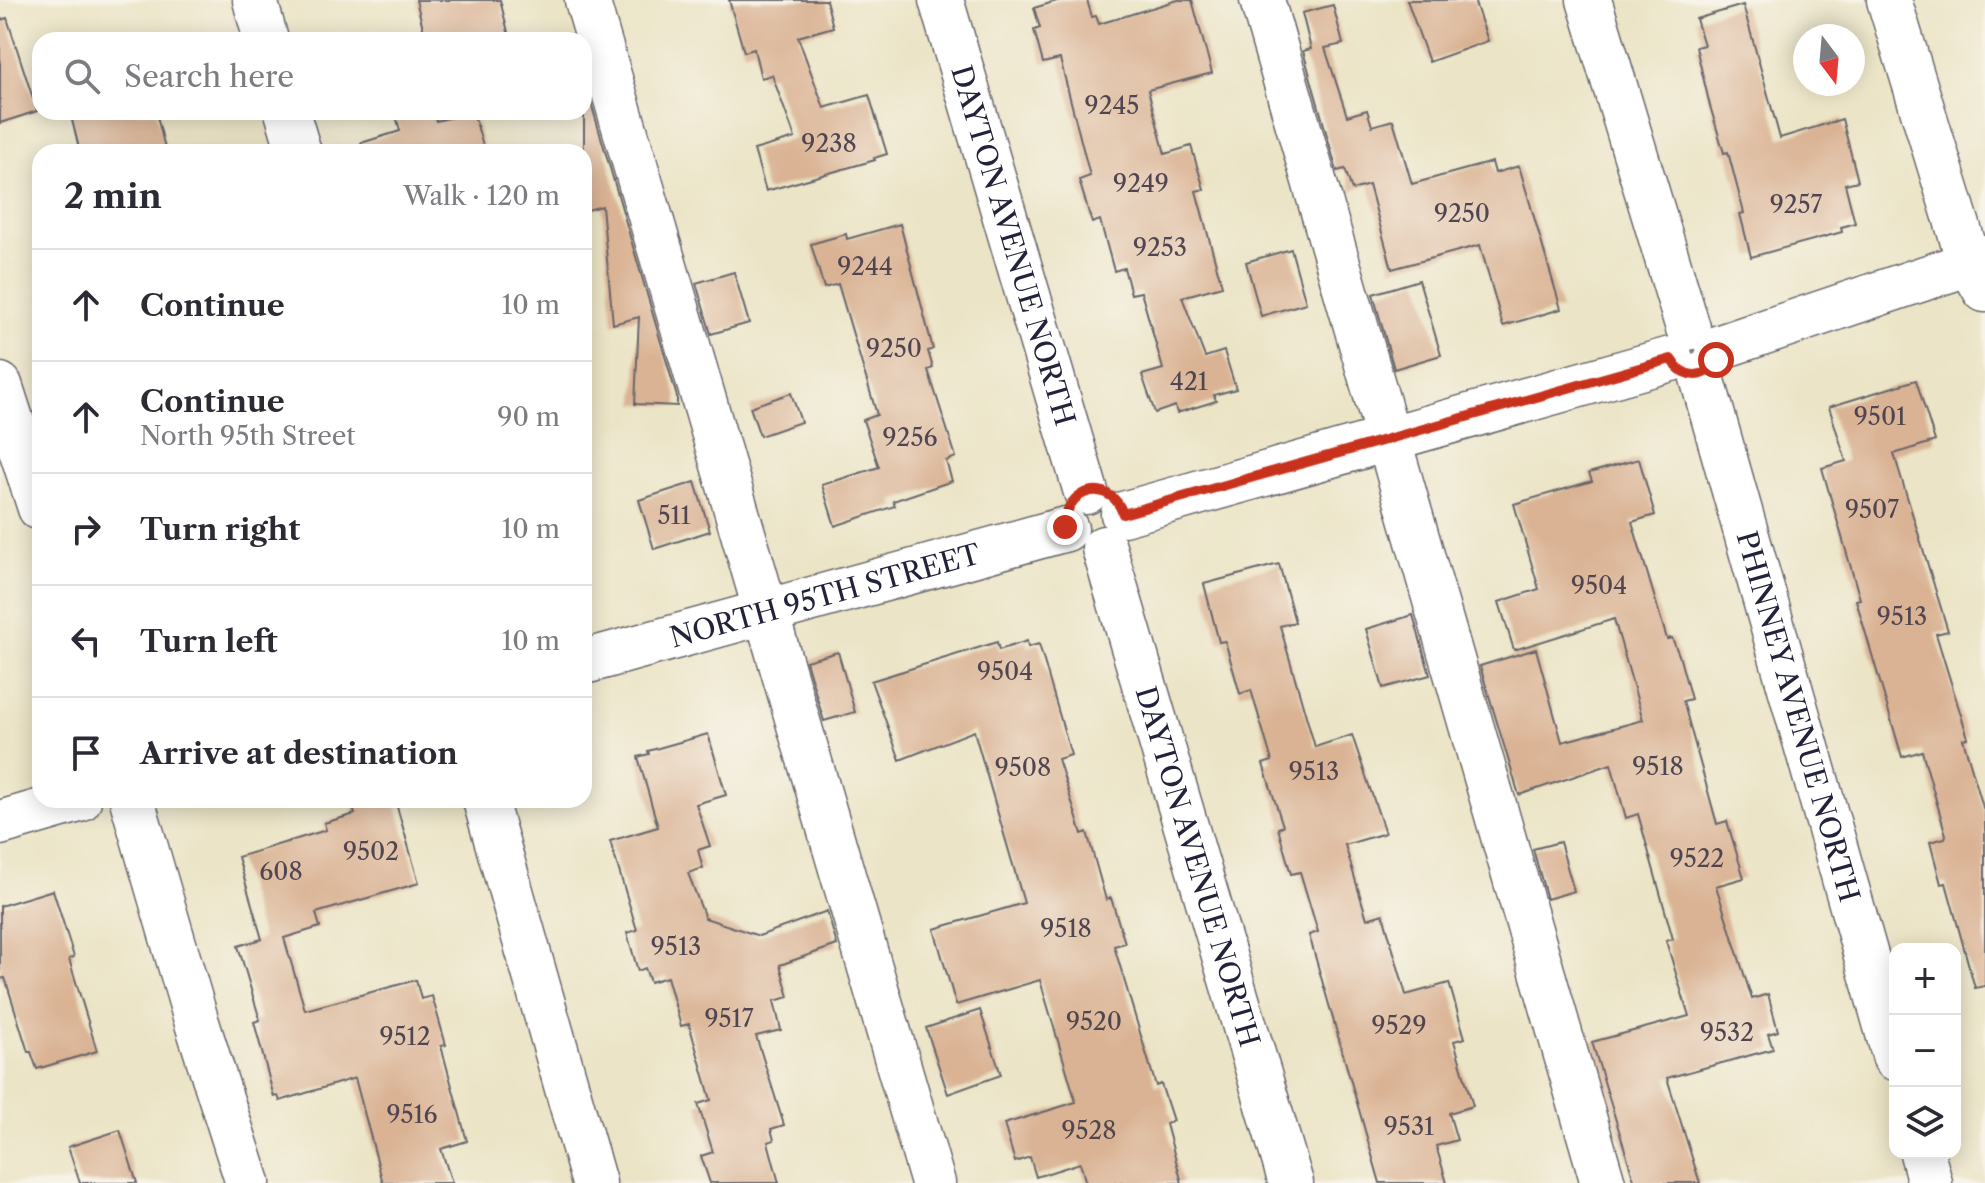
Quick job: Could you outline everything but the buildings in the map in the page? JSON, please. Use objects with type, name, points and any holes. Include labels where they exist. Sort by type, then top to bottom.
[{"type":"street","points":[[255,0],[264,32]]},
{"type":"street","points":[[587,0],[933,1183]]},
{"type":"street","name":"DAYTON AVENUE NORTH","points":[[941,0],[1076,511]]},
{"type":"street","points":[[1262,0],[1603,1183]]},
{"type":"street","name":"PHINNEY AVENUE NORTH","points":[[1589,0],[1694,352],[1889,1037]]},
{"type":"street","points":[[1076,511],[1076,544],[1084,549],[1114,531],[1387,439],[1980,270],[1889,0]]},
{"type":"street","points":[[289,120],[297,144]]},
{"type":"street","points":[[0,385],[32,483]]},
{"type":"street","name":"NORTH 95TH STREET","points":[[592,660],[767,612],[1076,511]]},
{"type":"street","name":"DAYTON AVENUE NORTH","points":[[1114,531],[1291,1183]]},
{"type":"street","points":[[0,823],[52,808]]},
{"type":"street","points":[[134,808],[248,1183]]},
{"type":"street","points":[[487,808],[594,1183]]},
{"type":"street","points":[[1924,1159],[1930,1183]]},
{"type":"route","points":[[1065,527],[1068,507],[1086,492],[1109,494],[1123,514],[1671,359],[1678,370],[1692,376],[1707,372],[1716,360]]}]
